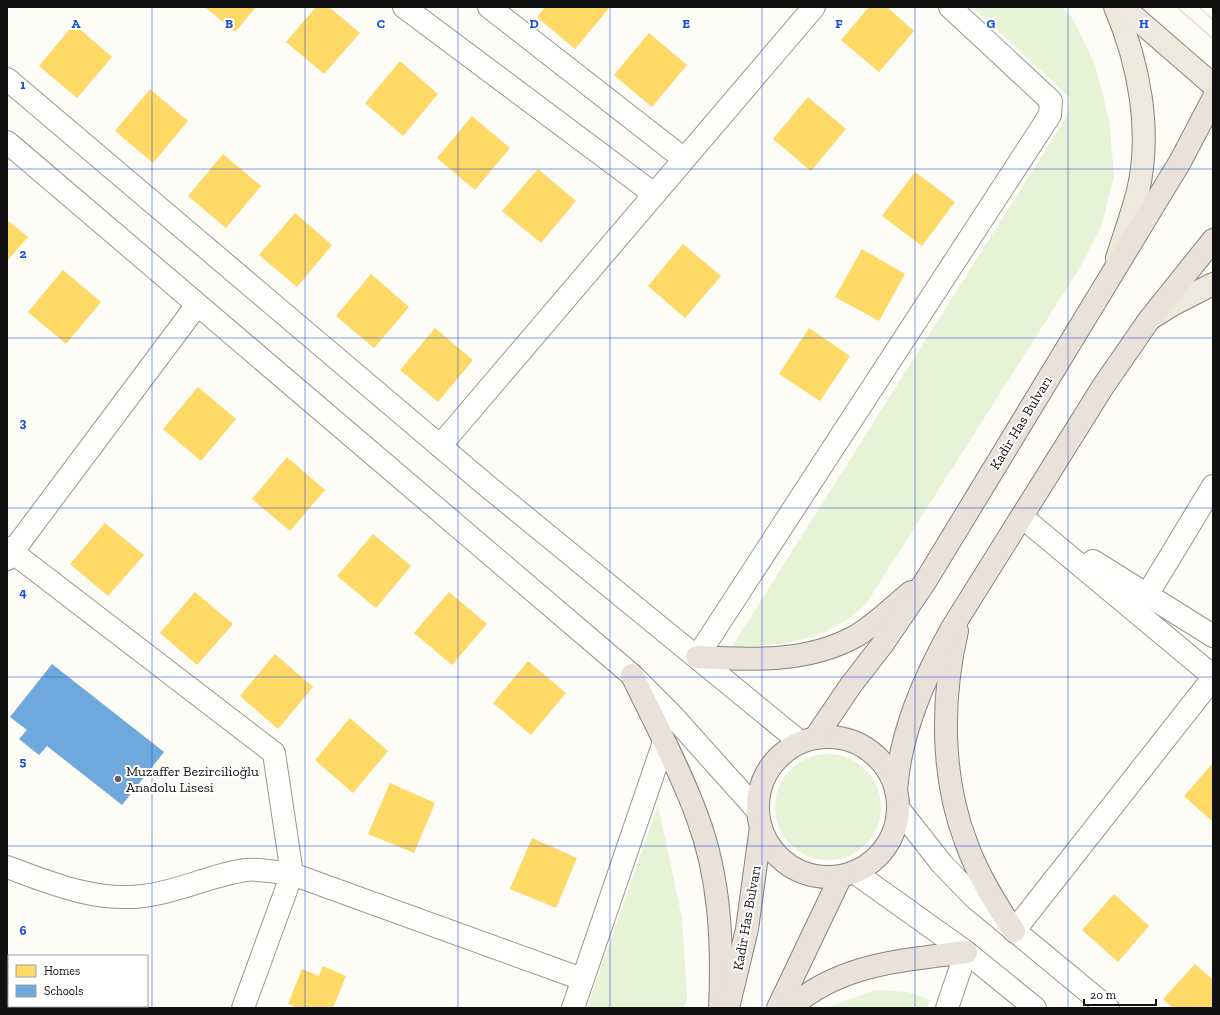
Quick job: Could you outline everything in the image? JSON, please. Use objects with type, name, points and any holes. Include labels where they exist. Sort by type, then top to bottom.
[{"type":"highway","name":"Kadir Has Bulvarı","points":[[807,740],[891,633],[925,582],[1180,162],[1213,99]]},
{"type":"highway","points":[[897,799],[890,775],[879,760],[866,748],[850,740],[832,737],[807,740],[785,751],[764,777],[759,794],[759,819],[768,843],[778,856],[792,867],[807,874],[819,876],[848,874],[869,864],[881,853],[890,840],[896,824],[897,799],[898,772],[913,713],[933,662],[961,613],[1104,385],[1149,320],[1213,240]]},
{"type":"highway","points":[[697,657],[769,659],[810,653],[834,646],[857,636],[925,582]]},
{"type":"highway","points":[[961,613],[951,663],[948,699],[948,766],[952,790],[966,842],[977,869],[994,901],[1014,931]]},
{"type":"highway","points":[[632,675],[698,817],[714,880],[721,942],[720,1008]]},
{"type":"highway","name":"Kadir Has Bulvarı","points":[[728,1008],[747,928],[759,819]]},
{"type":"highway","points":[[778,1008],[848,874]]},
{"type":"highway","points":[[790,1008],[817,987],[857,969],[881,964],[966,952]]},
{"type":"main road","points":[[1114,271],[1138,191],[1142,164],[1143,136],[1139,86],[1132,56],[1115,7]]},
{"type":"main road","points":[[1123,7],[1213,85]]},
{"type":"main road","points":[[1149,320],[1172,304],[1213,284]]},
{"type":"street","points":[[404,7],[654,194]]},
{"type":"street","points":[[490,7],[684,159]]},
{"type":"street","points":[[440,446],[814,7]]},
{"type":"street","points":[[697,657],[1050,115],[1051,101],[950,7]]},
{"type":"street","points":[[7,79],[440,446],[697,657],[807,740]]},
{"type":"street","points":[[7,142],[632,675],[671,714],[759,819]]},
{"type":"street","points":[[197,305],[9,553],[274,753],[292,874],[243,1008]]},
{"type":"street","points":[[1147,595],[1213,486]]},
{"type":"street","points":[[1022,517],[1213,636]]},
{"type":"street","points":[[1014,931],[1213,677],[1022,517]]},
{"type":"street","points":[[572,1008],[664,742]]},
{"type":"street","points":[[897,799],[942,864],[975,898],[1108,1008]]},
{"type":"street","points":[[7,867],[77,892],[120,897],[164,893],[207,879],[248,870],[292,874],[582,979]]},
{"type":"street","points":[[848,874],[966,952],[1035,1008]]},
{"type":"street","points":[[947,1008],[966,952]]},
{"type":"green space","points":[[973,7],[1062,7],[1073,19],[1095,65],[1109,119],[1114,176],[1101,227],[1079,269],[866,604],[850,617],[819,635],[787,643],[731,648],[1067,116],[1070,98]]},
{"type":"green space","points":[[828,754],[848,758],[865,770],[877,787],[881,807],[877,827],[865,844],[848,856],[828,860],[808,856],[791,844],[779,827],[775,807],[779,787],[791,770],[808,758]]},
{"type":"green space","points":[[658,805],[682,918],[687,999],[684,1008],[587,1008]]},
{"type":"green space","points":[[875,990],[908,992],[930,1000],[927,1008],[826,1008]]},
{"type":"building: Homes","points":[[205,7],[256,7],[235,32]]},
{"type":"building: Homes","points":[[316,7],[329,7],[360,33],[324,74],[286,42]]},
{"type":"building: Homes","points":[[545,7],[610,7],[575,49],[537,17]]},
{"type":"building: Homes","points":[[869,7],[887,7],[914,31],[879,72],[841,40]]},
{"type":"building: Homes","points":[[74,24],[112,57],[77,98],[39,66]]},
{"type":"building: Homes","points":[[649,33],[687,65],[652,107],[614,75]]},
{"type":"building: Homes","points":[[400,61],[438,94],[403,136],[365,103]]},
{"type":"building: Homes","points":[[150,89],[188,121],[153,163],[115,131]]},
{"type":"building: Homes","points":[[808,97],[846,129],[811,171],[773,139]]},
{"type":"building: Homes","points":[[472,116],[510,148],[475,190],[437,158]]},
{"type":"building: Homes","points":[[223,154],[261,186],[226,228],[188,196]]},
{"type":"building: Homes","points":[[538,169],[576,201],[541,243],[502,211]]},
{"type":"building: Homes","points":[[915,172],[955,202],[922,246],[882,216]]},
{"type":"building: Homes","points":[[295,213],[332,245],[297,287],[259,255]]},
{"type":"building: Homes","points":[[7,220],[28,237],[7,261]]},
{"type":"building: Homes","points":[[683,244],[721,276],[685,318],[648,286]]},
{"type":"building: Homes","points":[[862,249],[905,274],[879,321],[835,297]]},
{"type":"building: Homes","points":[[63,270],[101,302],[66,344],[28,312]]},
{"type":"building: Homes","points":[[371,274],[409,307],[374,348],[336,316]]},
{"type":"building: Homes","points":[[435,328],[473,360],[438,402],[400,370]]},
{"type":"building: Homes","points":[[809,328],[850,356],[820,401],[779,374]]},
{"type":"building: Homes","points":[[198,387],[236,419],[201,461],[163,429]]},
{"type":"building: Homes","points":[[287,457],[325,490],[290,531],[252,499]]},
{"type":"building: Homes","points":[[105,523],[144,555],[108,596],[70,564]]},
{"type":"building: Homes","points":[[373,534],[411,566],[376,608],[337,576]]},
{"type":"building: Homes","points":[[195,592],[233,624],[197,665],[160,633]]},
{"type":"building: Homes","points":[[449,592],[487,624],[452,665],[414,633]]},
{"type":"building: Homes","points":[[275,654],[313,687],[278,729],[240,696]]},
{"type":"building: Homes","points":[[528,661],[566,693],[531,735],[493,703]]},
{"type":"building: Homes","points":[[350,718],[388,751],[353,793],[315,760]]},
{"type":"building: Homes","points":[[1213,763],[1213,822],[1184,796]]},
{"type":"building: Homes","points":[[390,783],[435,803],[414,853],[368,834]]},
{"type":"building: Homes","points":[[532,838],[577,858],[556,908],[510,889]]},
{"type":"building: Homes","points":[[1114,894],[1149,926],[1118,962],[1082,930]]},
{"type":"building: Homes","points":[[1195,964],[1213,980],[1213,1008],[1173,1008],[1163,999]]},
{"type":"building: Homes","points":[[323,966],[346,976],[333,1008],[299,1008],[288,1004],[302,969],[319,976]]},
{"type":"building: Schools","points":[[52,664],[164,752],[122,805],[47,746],[39,755],[19,739],[27,730],[10,717]]},
{"type":"tram line","points":[[1177,7],[1213,39]]},
{"type":"tram line","points":[[1199,7],[1213,20]]},
{"type":"place","name":"Muzaffer Bezircilioğlu Anadolu Lisesi","points":[[118,779]]}]
